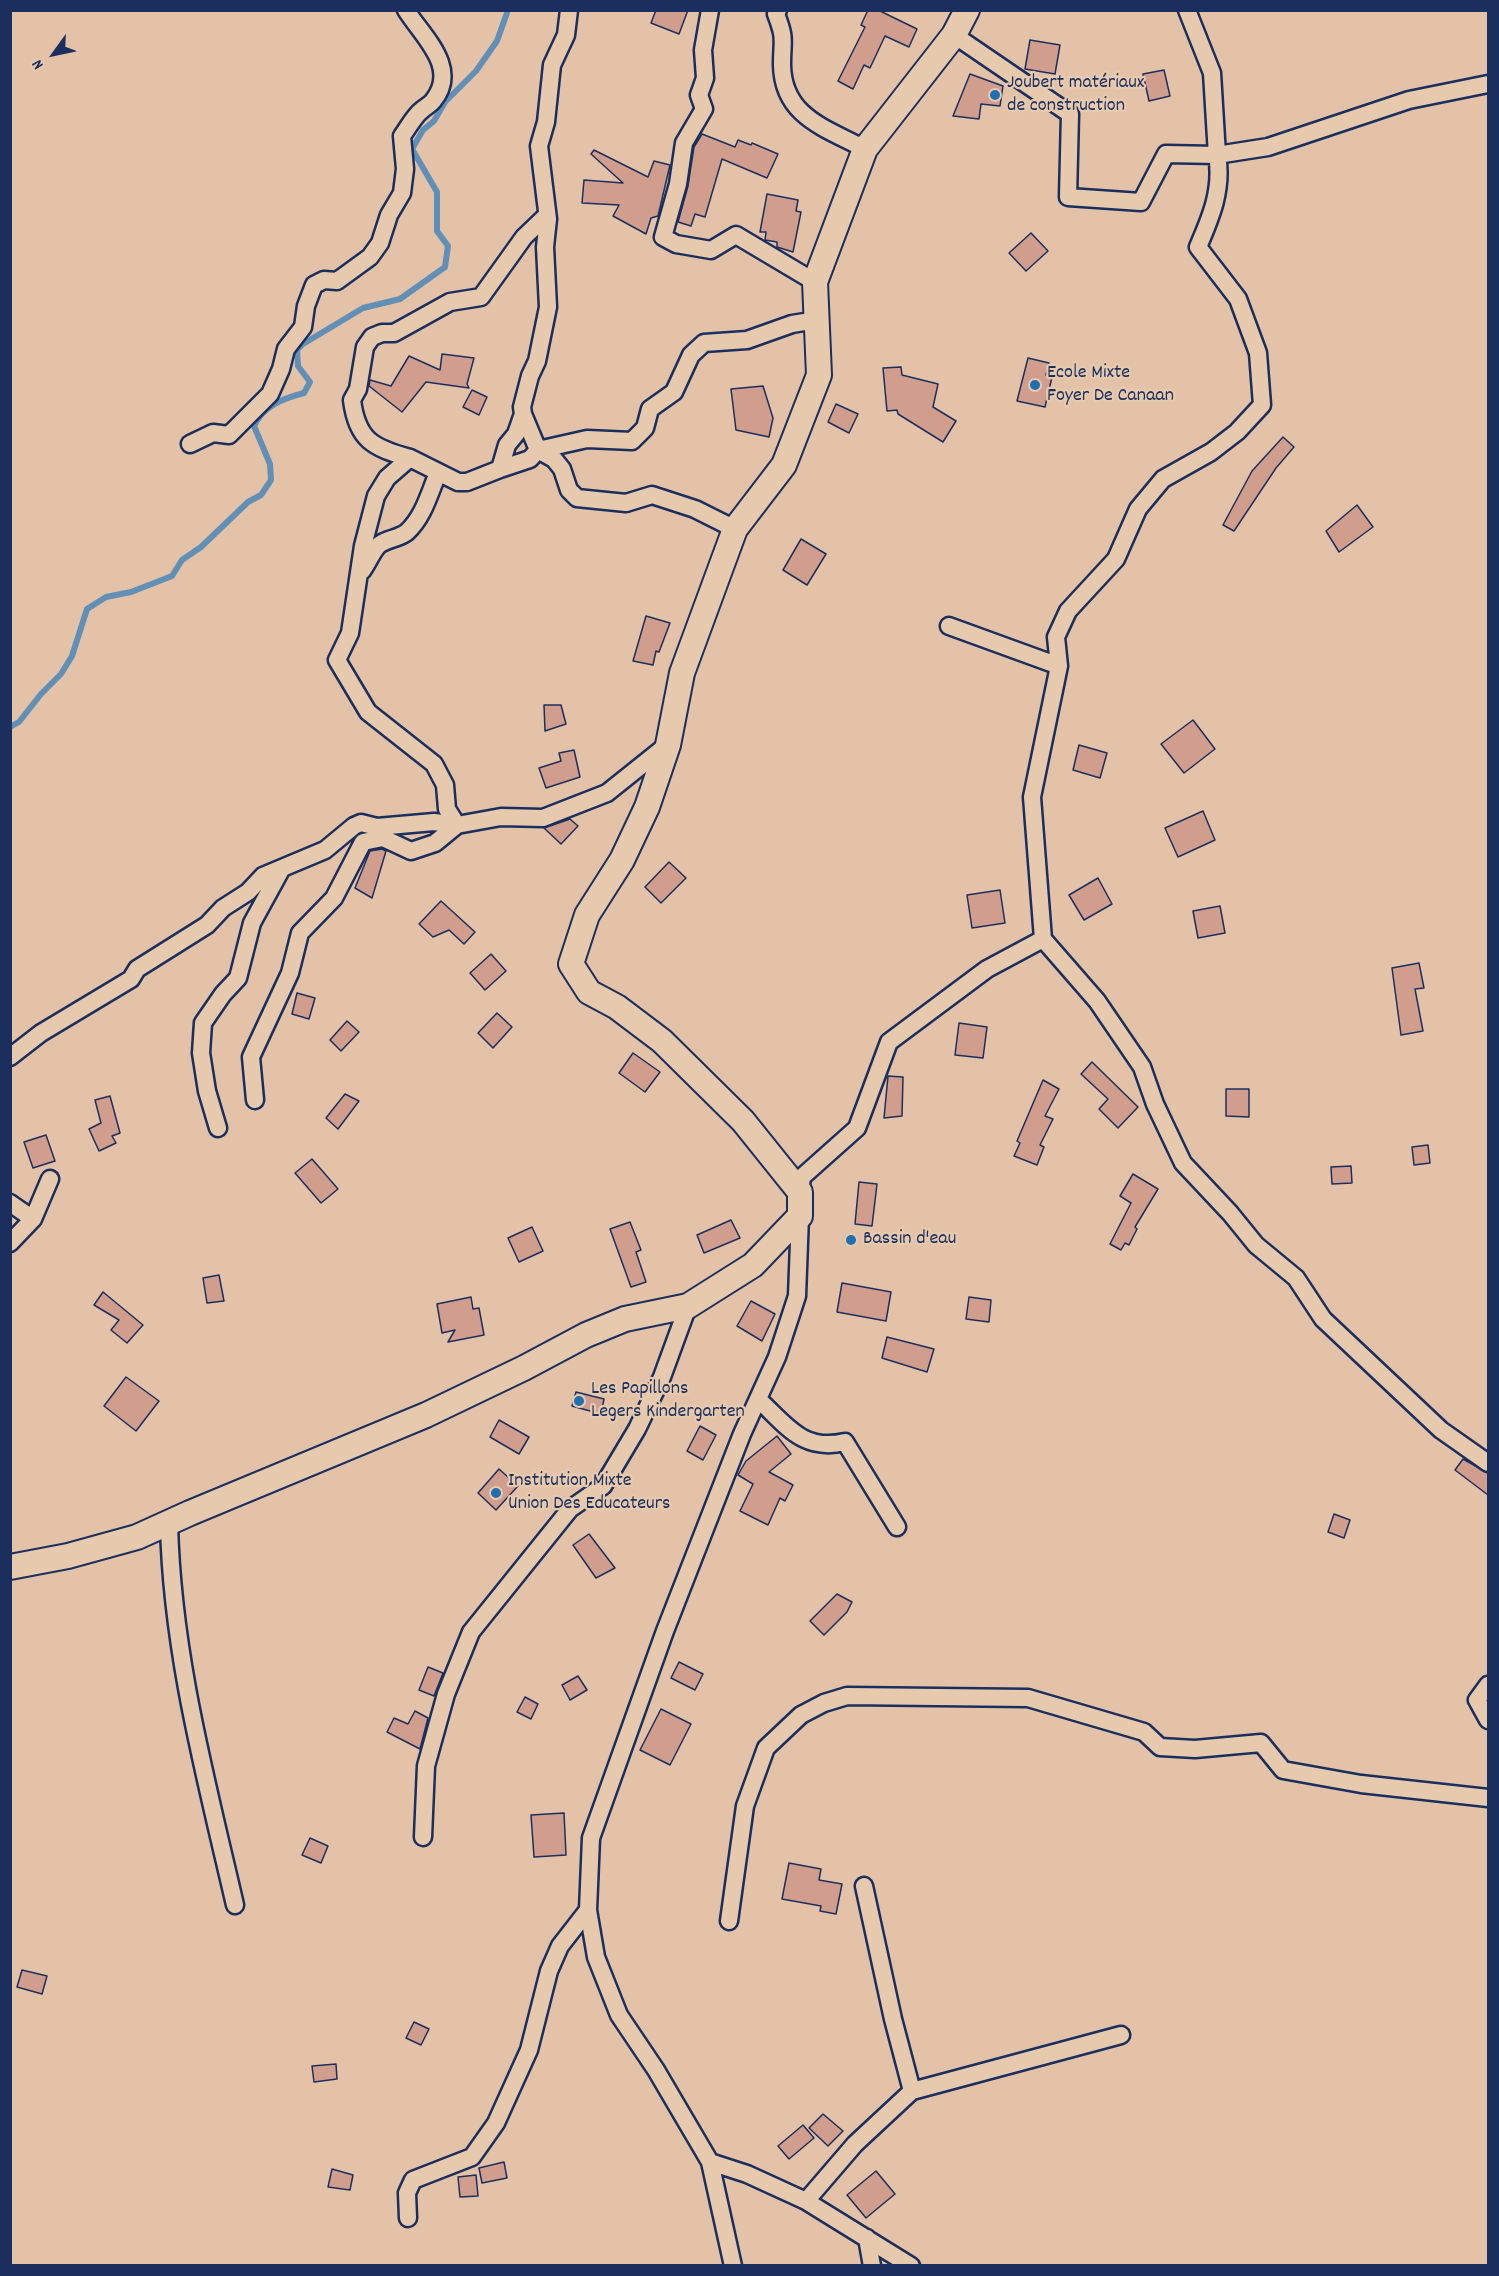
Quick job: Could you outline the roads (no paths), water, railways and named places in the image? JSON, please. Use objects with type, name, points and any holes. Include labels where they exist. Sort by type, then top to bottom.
[{"type":"street","points":[[190,444],[213,433],[229,435],[246,420],[251,410],[270,394],[281,369],[286,349],[303,327],[306,306],[314,285],[324,280],[337,281],[370,257],[380,243],[389,215],[402,193],[405,169],[402,136],[420,111],[433,102],[441,87],[444,73],[441,59],[406,10]]},
{"type":"street","points":[[569,10],[566,35],[552,65],[546,122],[539,146],[547,215],[545,247],[549,308],[537,361],[530,376],[522,407],[524,414],[538,450],[554,459],[562,469],[569,490],[577,498],[626,504],[652,495],[695,509],[735,529]]},
{"type":"street","points":[[710,10],[703,50],[705,78],[699,95],[704,109],[684,142],[678,184],[663,237],[676,244],[711,250],[736,235],[814,282]]},
{"type":"street","points":[[778,10],[776,14],[785,38],[782,65],[786,90],[797,110],[865,149]]},
{"type":"street","points":[[800,1192],[743,1121],[662,1041],[617,1007],[588,992],[571,964],[587,915],[622,860],[647,807],[668,745],[682,673],[735,529],[784,465],[819,375],[814,282],[865,149],[954,34],[967,10]]},
{"type":"street","points":[[1187,10],[1212,73],[1219,169],[1218,194],[1198,247],[1238,299],[1258,354],[1262,405],[1237,432],[1211,452],[1163,479],[1137,509],[1116,559],[1068,611],[1056,637],[1059,666],[1032,797],[1043,939],[1097,1001],[1142,1067],[1155,1104],[1183,1163],[1230,1213],[1256,1245],[1296,1278],[1323,1319],[1441,1430],[1488,1463]]},
{"type":"street","points":[[954,34],[1070,114],[1068,197],[1142,202],[1166,154],[1217,155],[1268,147],[1410,100],[1488,84]]},
{"type":"street","points":[[547,215],[524,237],[481,297],[450,302],[394,333],[382,333],[372,337],[365,347],[358,389],[352,400],[358,428],[369,442],[387,452],[410,458],[438,473],[467,483],[500,468],[530,459],[538,450],[587,439],[632,441],[645,428],[650,409],[674,392],[691,355],[704,343],[747,340],[792,324],[817,320]]},
{"type":"street","points":[[500,468],[507,445],[516,434],[524,414]]},
{"type":"street","points":[[410,458],[387,478],[376,496],[359,574],[350,633],[337,660],[368,712],[434,764],[445,785],[447,809],[457,825]]},
{"type":"street","points":[[359,574],[370,561],[378,544],[398,538],[410,528],[430,500],[430,490],[438,473]]},
{"type":"street","points":[[949,626],[1059,666]]},
{"type":"street","points":[[10,1057],[41,1033],[131,979],[137,969],[207,925],[223,908],[248,892],[263,876],[325,850],[360,823],[377,827],[434,822],[457,825],[501,817],[543,818],[607,793],[668,745]]},
{"type":"street","points":[[255,1100],[251,1056],[290,973],[300,933],[334,898],[363,842],[383,838],[411,851],[435,843],[457,825]]},
{"type":"street","points":[[218,1128],[207,1091],[201,1053],[203,1023],[223,994],[238,978],[252,922],[281,870]]},
{"type":"street","points":[[733,2265],[710,2162],[656,2070],[619,2015],[596,1957],[588,1910],[591,1838],[665,1631],[742,1434],[759,1400],[797,1296],[802,1177],[857,1128],[889,1042],[987,969],[1043,939]]},
{"type":"street","points":[[10,1243],[33,1219],[50,1179]]},
{"type":"street","points":[[10,1203],[33,1219]]},
{"type":"street","points":[[11,1566],[68,1556],[137,1537],[169,1524],[190,1512],[426,1415],[586,1335],[625,1319],[688,1306],[753,1265],[800,1216]]},
{"type":"street","points":[[423,1838],[426,1766],[446,1694],[471,1632],[570,1509],[603,1486],[638,1429],[662,1377],[688,1306]]},
{"type":"street","points":[[759,1400],[802,1440],[827,1446],[845,1442],[897,1527]]},
{"type":"street","points":[[169,1524],[170,1568],[184,1679],[235,1905]]},
{"type":"street","points":[[1488,1685],[1477,1700],[1488,1720]]},
{"type":"street","points":[[729,1920],[745,1806],[766,1748],[801,1715],[824,1703],[847,1696],[1028,1698],[1144,1732],[1160,1747],[1195,1749],[1261,1743],[1282,1770],[1361,1784],[1488,1798]]},
{"type":"street","points":[[864,1886],[912,2091]]},
{"type":"street","points":[[408,2218],[407,2193],[413,2180],[472,2157],[496,2123],[529,2050],[549,1971],[556,1954],[588,1910]]},
{"type":"street","points":[[806,2201],[855,2144],[912,2091],[1121,2035]]},
{"type":"street","points":[[710,2162],[747,2174],[806,2201],[911,2265]]},
{"type":"street","points":[[867,2238],[872,2265]]},
{"type":"waterway","points":[[10,727],[19,722],[41,694],[61,674],[72,656],[87,609],[106,597],[131,592],[172,576],[182,560],[201,547],[248,502],[261,495],[271,480],[270,464],[254,426],[263,413],[275,404],[304,393],[310,382],[298,366],[297,350],[303,344],[363,308],[400,299],[445,267],[448,246],[437,231],[437,192],[412,149],[423,130],[434,121],[445,102],[476,71],[497,41],[508,10]]},
{"type":"place","name":"Joubert matériaux de construction","points":[[995,95]]},
{"type":"place","name":"Ecole Mixte Foyer De Canaan","points":[[1035,385]]},
{"type":"place","name":"Bassin d'eau","points":[[851,1240]]},
{"type":"place","name":"Les Papillons Legers Kindergarten","points":[[579,1401]]},
{"type":"place","name":"Institution Mixte Union Des Educateurs","points":[[496,1493]]}]
